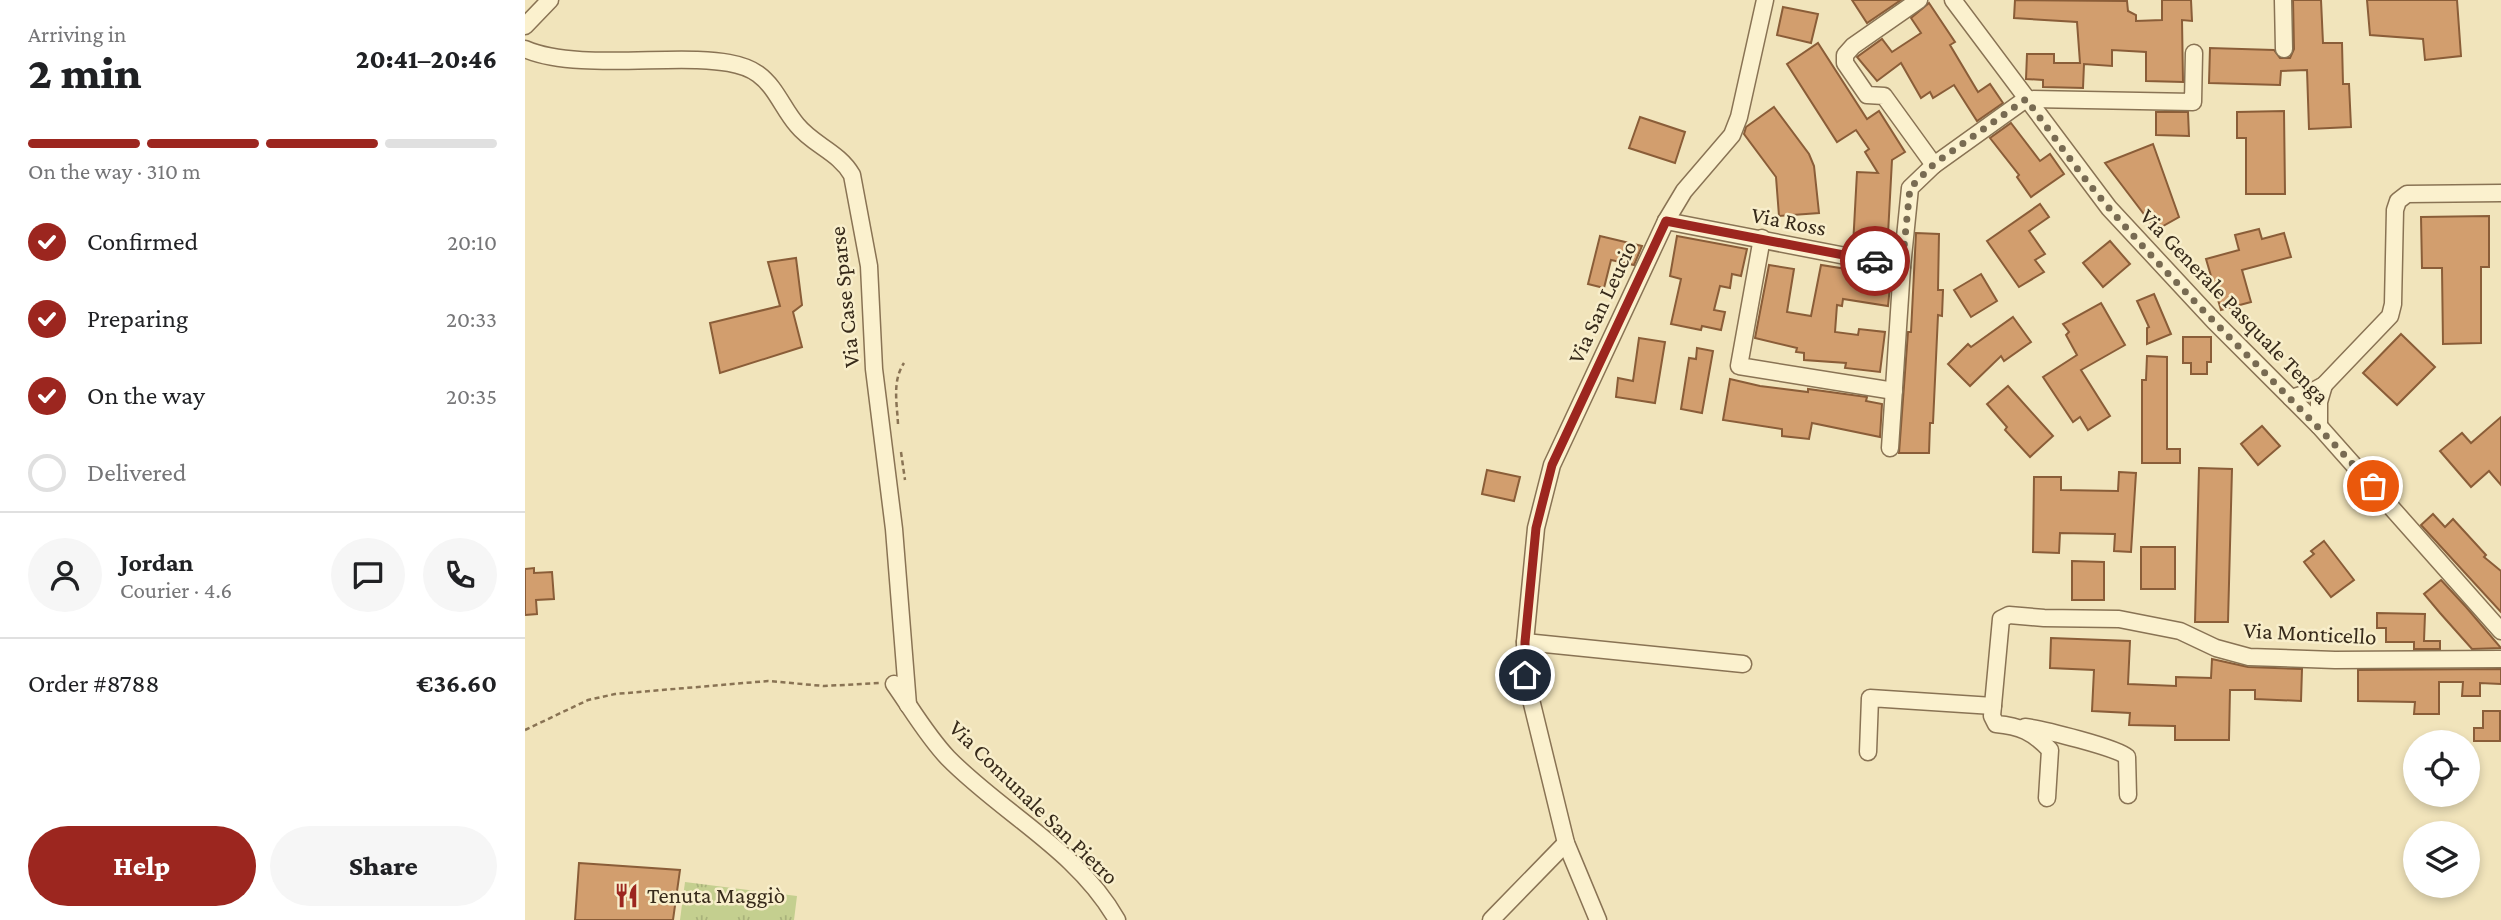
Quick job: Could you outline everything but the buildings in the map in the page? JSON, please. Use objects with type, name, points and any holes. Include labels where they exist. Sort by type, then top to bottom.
[{"type":"street","points":[[525,26],[550,0]]},
{"type":"street","name":"Via San Leucio","points":[[1598,920],[1566,843],[1525,675],[1525,642],[1536,528],[1552,465],[1666,221],[1684,191],[1731,135],[1739,117],[1765,0]]},
{"type":"street","points":[[1919,0],[1853,46],[1845,55],[1845,63],[1867,95],[1884,96],[1934,164]]},
{"type":"street","name":"Via Generale Pasquale Tenga","points":[[1953,0],[2109,208],[2214,321],[2319,426],[2501,631]]},
{"type":"street","points":[[2283,0],[2284,50]]},
{"type":"street","name":"Via Case Sparse","points":[[525,49],[561,58],[676,59],[737,65],[756,73],[769,85],[806,135],[846,164],[852,175],[869,266],[874,369],[894,529],[908,705]]},
{"type":"street","points":[[1891,448],[1902,267],[1910,188],[1934,164],[2026,99],[2193,102],[2194,52]]},
{"type":"street","points":[[2291,398],[2324,385],[2390,316],[2393,304],[2395,210],[2398,201],[2406,194],[2501,193]]},
{"type":"street","name":"Via Ross","points":[[1666,221],[1902,267]]},
{"type":"street","points":[[1762,238],[1739,366],[1894,391]]},
{"type":"street","points":[[2319,426],[2319,402],[2324,385]]},
{"type":"street","name":"Via Monticello","points":[[1993,706],[2001,619],[2009,615],[2119,619],[2153,624],[2180,631],[2216,648],[2249,657],[2335,660],[2501,659]]},
{"type":"street","points":[[1525,642],[1743,664]]},
{"type":"street","name":"Via Comunale San Pietro","points":[[894,684],[947,757],[1031,826],[1092,882],[1117,920]]},
{"type":"street","points":[[1868,752],[1870,698],[1993,706],[1992,716],[1996,724],[2051,731],[2121,751],[2127,757],[2128,795]]},
{"type":"street","points":[[2016,725],[2039,738],[2050,750],[2047,798]]},
{"type":"street","points":[[1491,920],[1566,843]]},
{"type":"path","points":[[525,730],[588,700],[615,694],[768,681],[824,686],[894,684]]},
{"type":"green space","points":[[685,882],[797,896],[794,920],[680,920]]},
{"type":"way so far","points":[[1875,261],[1902,267],[1910,188],[1934,164],[2026,99],[2109,208],[2214,321],[2319,426],[2373,486]]},
{"type":"place","name":"Tenuta Maggiò","points":[[627,895]]},
{"type":"route","points":[[1525,675],[1525,642],[1536,528],[1552,465],[1666,221],[1875,261]]}]
